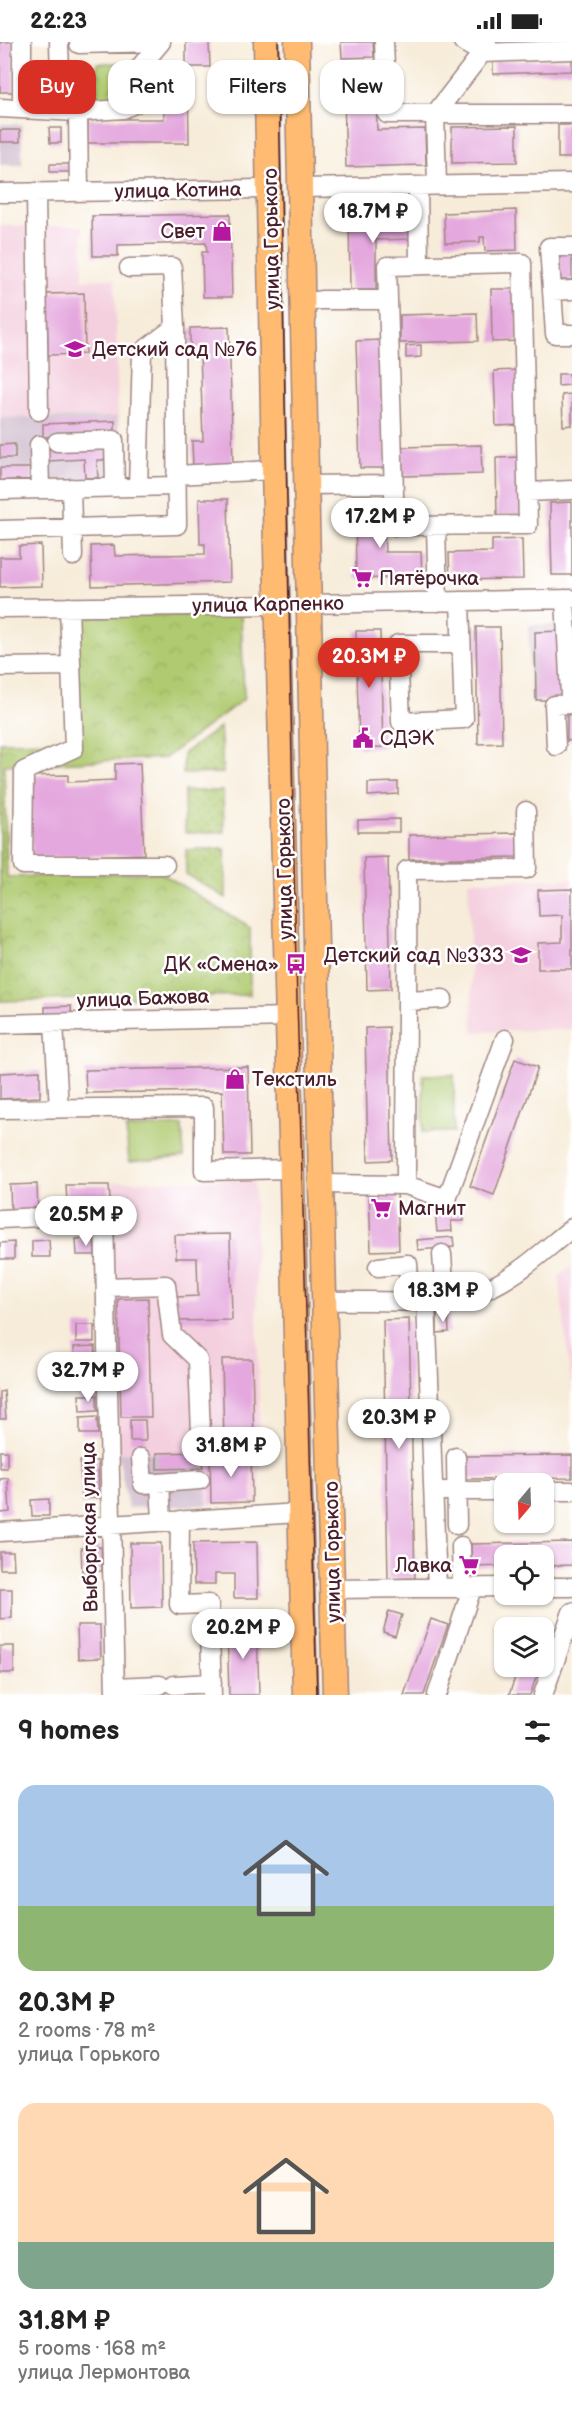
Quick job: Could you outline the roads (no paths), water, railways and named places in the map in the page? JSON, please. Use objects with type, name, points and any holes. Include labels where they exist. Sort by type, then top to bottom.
[{"type":"main road","name":"улица Горького","points":[[266,42],[274,470],[304,1695]]},
{"type":"main road","name":"улица Горького","points":[[297,42],[321,1184],[335,1695]]},
{"type":"main road","name":"улица Котина","points":[[270,189],[301,188]]},
{"type":"main road","name":"улица Карпенко","points":[[278,604],[308,604]]},
{"type":"main road","points":[[288,1017],[318,1017]]},
{"type":"street","points":[[22,42],[22,60]]},
{"type":"street","points":[[59,42],[62,60]]},
{"type":"street","points":[[96,110],[123,109],[134,104],[140,93],[140,67],[161,42]]},
{"type":"street","points":[[79,44],[161,42]]},
{"type":"street","points":[[384,42],[387,114],[572,114]]},
{"type":"street","points":[[463,42],[484,48],[572,51]]},
{"type":"street","points":[[437,185],[435,114],[484,48]]},
{"type":"street","points":[[0,108],[18,108]]},
{"type":"street","points":[[70,114],[79,192]]},
{"type":"street","name":"улица Котина","points":[[301,188],[572,183]]},
{"type":"street","points":[[418,186],[419,265]]},
{"type":"street","name":"улица Котина","points":[[0,193],[270,189]]},
{"type":"street","points":[[36,192],[39,411]]},
{"type":"street","points":[[572,247],[549,247],[555,334],[572,334]]},
{"type":"street","points":[[522,263],[528,525],[394,526],[387,300],[387,266],[522,263]]},
{"type":"street","points":[[0,530],[177,525],[176,327],[172,267],[129,268]]},
{"type":"street","points":[[552,291],[572,290]]},
{"type":"street","points":[[304,303],[321,300],[387,300]]},
{"type":"street","points":[[138,486],[142,352],[176,327]]},
{"type":"street","points":[[40,489],[48,443],[114,440],[115,487]]},
{"type":"street","points":[[0,490],[138,486],[274,470]]},
{"type":"street","points":[[306,486],[393,484]]},
{"type":"street","points":[[70,488],[73,556]]},
{"type":"street","points":[[526,492],[572,490]]},
{"type":"street","points":[[436,527],[438,602]]},
{"type":"street","points":[[556,747],[554,705],[571,700],[568,599]]},
{"type":"street","name":"улица Карпенко","points":[[308,604],[568,599]]},
{"type":"street","points":[[460,601],[464,719],[401,722],[398,644],[461,644]]},
{"type":"street","name":"улица Карпенко","points":[[0,608],[278,604]]},
{"type":"street","points":[[69,607],[74,748],[24,771],[23,865],[165,865]]},
{"type":"street","points":[[0,667],[71,666]]},
{"type":"street","points":[[406,1185],[408,1001],[406,870],[527,869],[526,811]]},
{"type":"street","points":[[408,1001],[443,999]]},
{"type":"street","name":"улица Бажова","points":[[0,1024],[288,1017]]},
{"type":"street","points":[[54,1023],[59,1108]]},
{"type":"street","points":[[321,1184],[406,1185],[447,1199],[505,1039]]},
{"type":"street","points":[[0,1109],[204,1107],[204,1171],[291,1169]]},
{"type":"street","name":"Выборгская улица","points":[[0,1219],[104,1214],[115,1691]]},
{"type":"street","points":[[325,1301],[445,1299],[477,1293],[515,1273],[572,1228]]},
{"type":"street","points":[[442,1254],[445,1299]]},
{"type":"street","points":[[378,1267],[408,1264],[418,1300],[434,1491],[437,1588]]},
{"type":"street","points":[[107,1287],[166,1285],[172,1335],[198,1360],[201,1432]]},
{"type":"street","points":[[456,1457],[458,1525]]},
{"type":"street","points":[[141,1458],[143,1484],[200,1480]]},
{"type":"street","points":[[115,1691],[167,1685],[212,1689],[209,1604],[179,1605],[171,1520],[160,1483]]},
{"type":"street","points":[[434,1491],[494,1491]]},
{"type":"street","points":[[554,1491],[572,1491]]},
{"type":"street","points":[[0,1532],[299,1513]]},
{"type":"street","points":[[437,1695],[467,1588],[461,1546]]},
{"type":"street","points":[[333,1588],[494,1587]]},
{"type":"street","points":[[554,1587],[572,1587]]},
{"type":"street","points":[[543,1695],[572,1612]]},
{"type":"tram line","points":[[278,42],[296,964],[317,1695]]},
{"type":"place","name":"Свет","points":[[222,231]]},
{"type":"place","name":"Детский сад №76","points":[[75,349]]},
{"type":"place","name":"Пятёрочка","points":[[362,578]]},
{"type":"place","name":"СДЭК","points":[[363,738]]},
{"type":"place","name":"Детский сад №333","points":[[521,955]]},
{"type":"place","name":"ДК «Смена»","points":[[296,964]]},
{"type":"place","name":"Текстиль","points":[[235,1079]]},
{"type":"place","name":"Магнит","points":[[381,1208]]},
{"type":"place","name":"Лавка","points":[[469,1565]]}]
